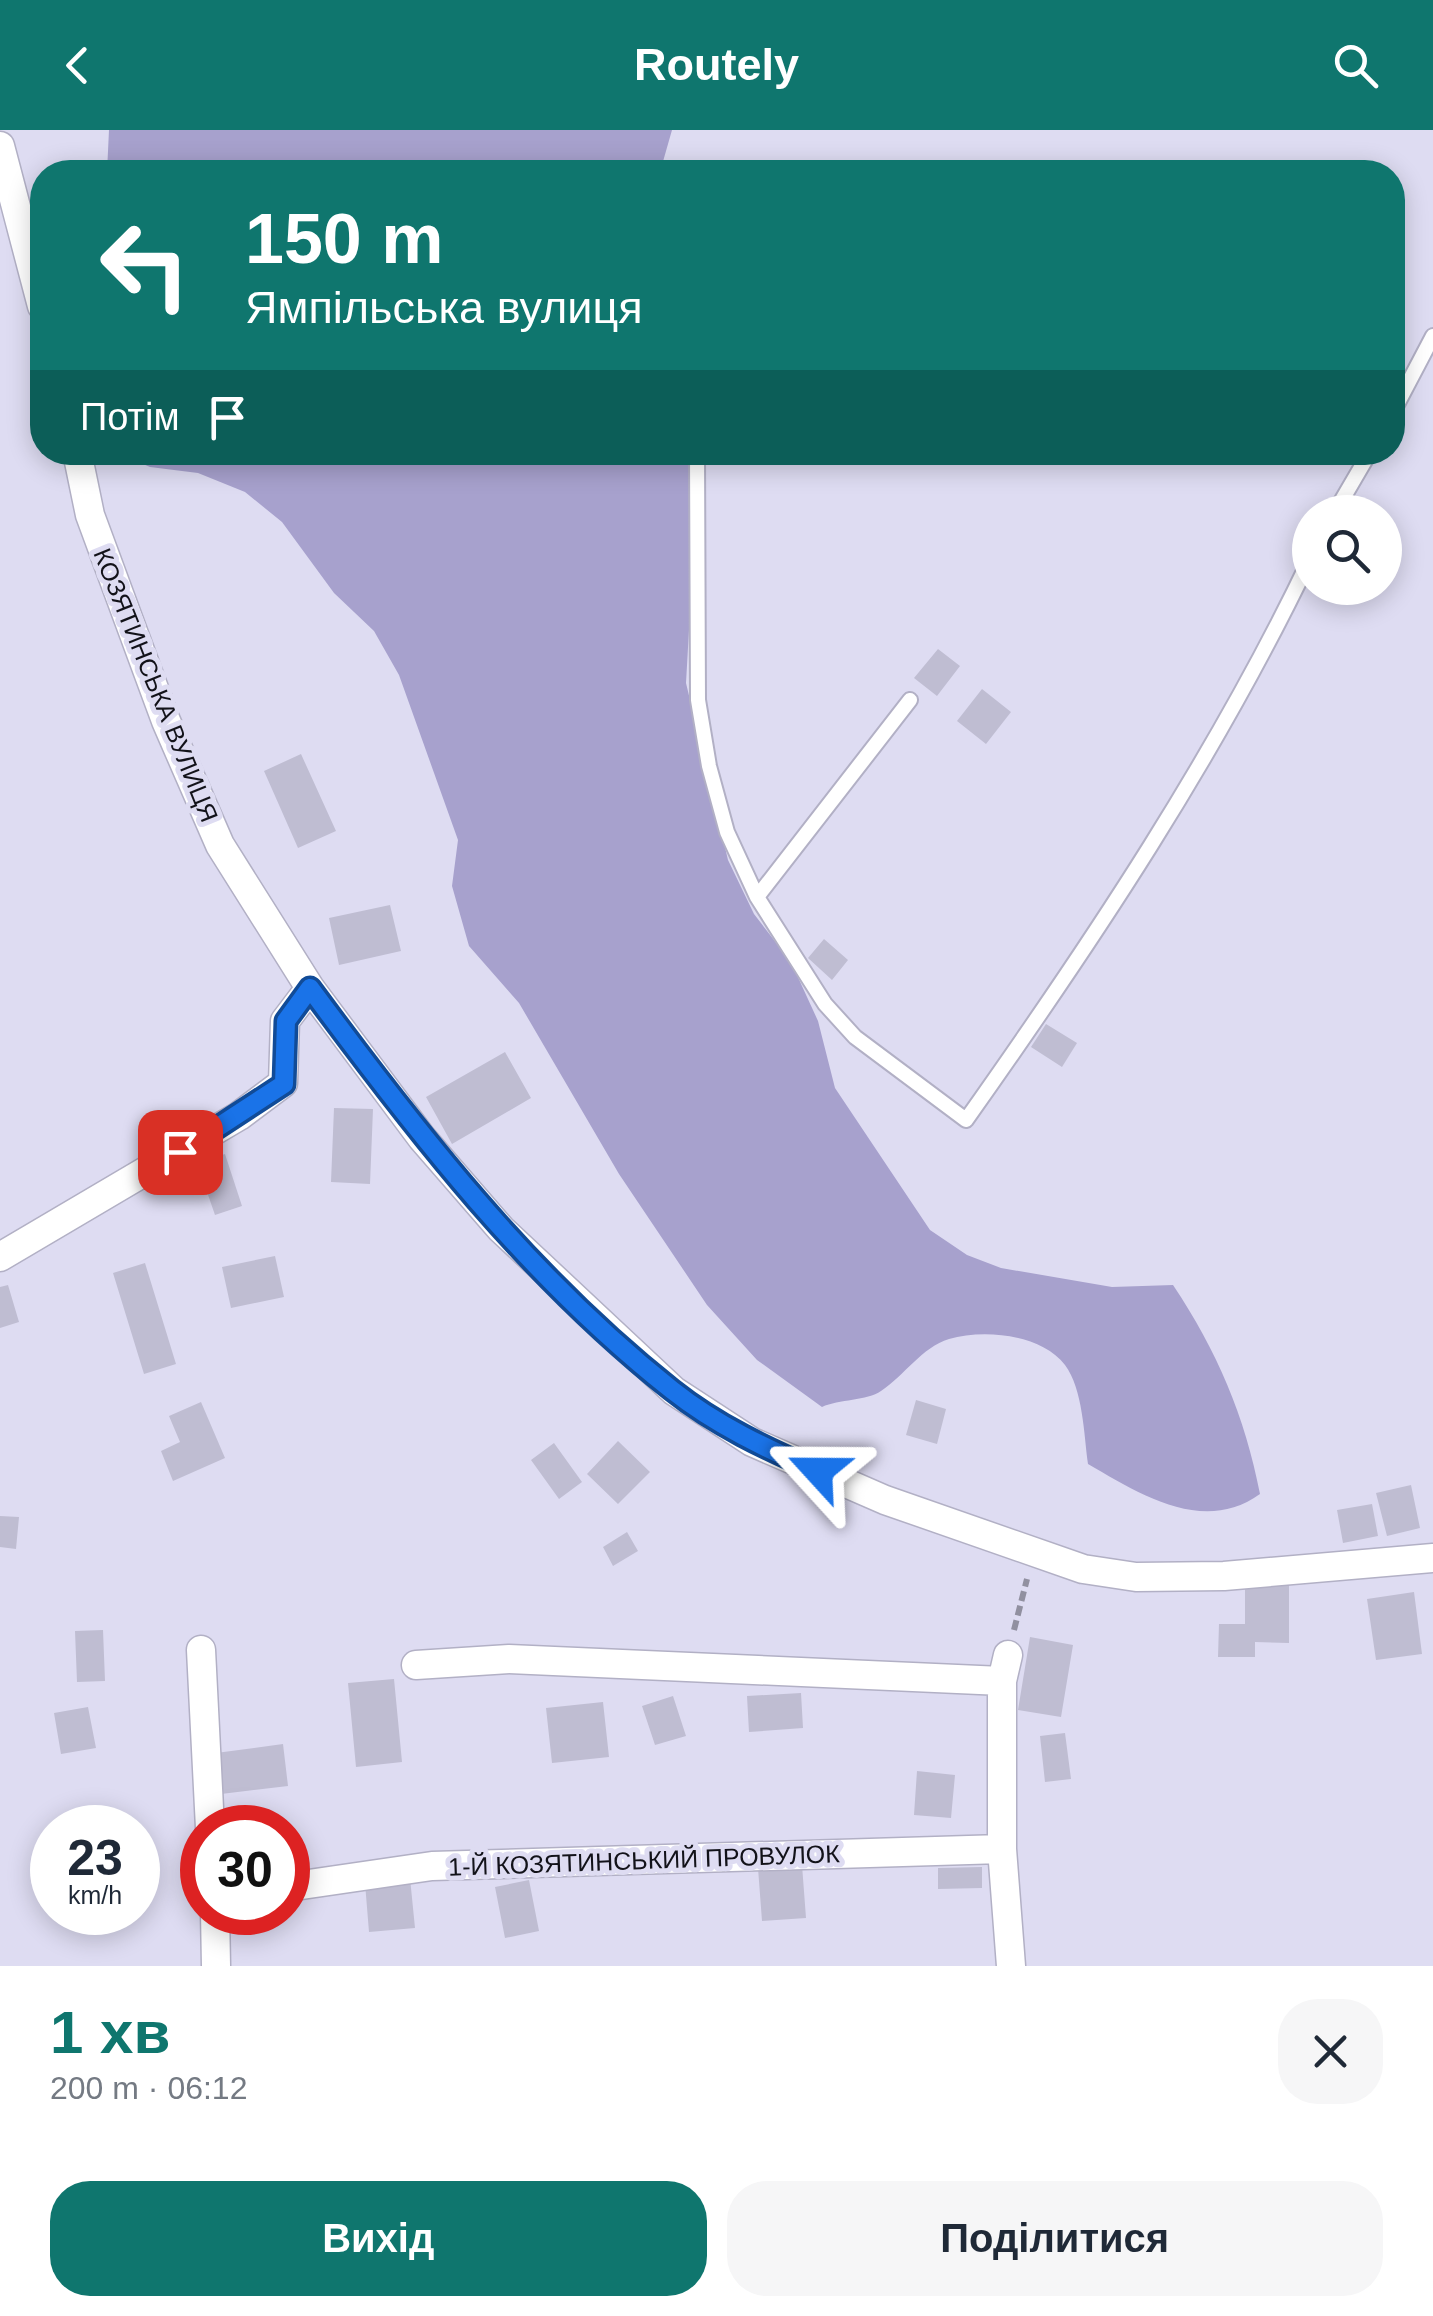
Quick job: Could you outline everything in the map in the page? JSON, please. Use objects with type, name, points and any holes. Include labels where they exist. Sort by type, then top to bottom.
[{"type":"street","points":[[0,146],[30,260]]},
{"type":"street","name":"КОЗЯТИНСЬКА ВУЛИЦЯ","points":[[79,465],[90,515],[166,721],[220,845],[310,988],[422,1138],[501,1229],[674,1392],[752,1442],[885,1500],[1084,1569],[1136,1578],[1224,1576],[1433,1558]]},
{"type":"street","points":[[0,1257],[239,1116],[284,1084],[286,1021],[310,988]]},
{"type":"street","points":[[201,1650],[209,1805]]},
{"type":"street","points":[[416,1665],[509,1659],[1005,1668],[1002,1849],[1011,1966]]},
{"type":"street","name":"1-Й КОЗЯТИНСЬКИЙ ПРОВУЛОК","points":[[310,1884],[432,1866],[1002,1849]]},
{"type":"street","points":[[215,1935],[216,1966]]},
{"type":"lane","points":[[1405,389],[1433,336]]},
{"type":"lane","points":[[698,465],[698,700],[726,832],[757,896],[824,1004],[855,1037],[966,1120],[1061,986],[1195,768],[1292,592]]},
{"type":"lane","points":[[1345,495],[1362,465]]},
{"type":"lane","points":[[757,896],[910,700]]},
{"type":"path","points":[[1005,1668],[1026,1582]]},
{"type":"shaded area","points":[[109,130],[672,130],[663,160],[108,160]]},
{"type":"shaded area","points":[[145,465],[698,465],[686,683],[728,860],[754,914],[791,962],[818,1021],[835,1088],[930,1230],[967,1255],[1001,1268],[1112,1287],[1173,1285],[1227,1385],[1260,1494],[1238,1506],[1194,1510],[1150,1497],[1088,1464],[1082,1413],[1071,1375],[1055,1355],[1027,1341],[979,1334],[949,1339],[930,1348],[875,1394],[822,1407],[757,1360],[707,1305],[619,1174],[519,1003],[469,946],[452,886],[458,840],[399,675],[374,631],[334,593],[282,522],[245,492],[198,473]]},
{"type":"building","points":[[938,649],[960,666],[937,696],[914,678]]},
{"type":"building","points":[[982,689],[1011,712],[986,744],[957,721]]},
{"type":"building","points":[[301,754],[336,831],[298,848],[264,771]]},
{"type":"building","points":[[390,905],[401,951],[339,965],[329,918]]},
{"type":"building","points":[[824,939],[848,960],[832,980],[808,958]]},
{"type":"building","points":[[1046,1024],[1077,1043],[1062,1067],[1031,1047]]},
{"type":"building","points":[[505,1052],[531,1098],[452,1144],[426,1097]]},
{"type":"building","points":[[334,1108],[373,1109],[370,1184],[331,1182]]},
{"type":"building","points":[[225,1154],[242,1206],[215,1215],[197,1163]]},
{"type":"building","points":[[275,1256],[284,1297],[231,1308],[222,1267]]},
{"type":"building","points":[[145,1263],[176,1364],[144,1374],[113,1273]]},
{"type":"building","points":[[8,1285],[19,1322],[0,1328],[0,1287]]},
{"type":"building","points":[[916,1400],[946,1409],[937,1444],[906,1435]]},
{"type":"building","points":[[201,1402],[225,1458],[173,1481],[161,1451],[180,1442],[169,1416]]},
{"type":"building","points":[[618,1441],[650,1472],[618,1504],[587,1474]]},
{"type":"building","points":[[554,1443],[582,1482],[559,1499],[531,1460]]},
{"type":"building","points":[[1411,1485],[1420,1528],[1387,1536],[1376,1493]]},
{"type":"building","points":[[1372,1504],[1378,1536],[1343,1543],[1337,1510]]},
{"type":"building","points":[[0,1516],[19,1517],[16,1549],[0,1547]]},
{"type":"building","points":[[627,1532],[638,1551],[613,1566],[603,1547]]},
{"type":"building","points":[[1245,1584],[1289,1585],[1289,1643],[1255,1642],[1255,1657],[1218,1657],[1219,1624],[1245,1624]]},
{"type":"building","points":[[1414,1592],[1422,1654],[1376,1660],[1367,1599]]},
{"type":"building","points":[[103,1630],[105,1681],[77,1682],[75,1631]]},
{"type":"building","points":[[1030,1637],[1073,1645],[1061,1717],[1018,1710]]},
{"type":"building","points":[[394,1679],[402,1762],[356,1767],[348,1683]]},
{"type":"building","points":[[801,1693],[803,1728],[749,1732],[747,1696]]},
{"type":"building","points":[[673,1696],[686,1736],[655,1745],[642,1706]]},
{"type":"building","points":[[603,1702],[609,1757],[552,1763],[546,1708]]},
{"type":"building","points":[[88,1707],[96,1748],[61,1754],[54,1713]]},
{"type":"building","points":[[1065,1733],[1071,1779],[1045,1782],[1040,1736]]},
{"type":"building","points":[[283,1744],[288,1786],[221,1794],[216,1753]]},
{"type":"building","points":[[917,1771],[955,1775],[951,1818],[914,1815]]},
{"type":"building","points":[[802,1865],[806,1918],[762,1921],[758,1868]]},
{"type":"building","points":[[982,1867],[982,1888],[938,1889],[938,1868]]},
{"type":"building","points":[[410,1878],[415,1928],[369,1932],[365,1883]]},
{"type":"building","points":[[529,1880],[539,1931],[505,1938],[495,1887]]},
{"type":"route","points":[[180,1152],[284,1084],[286,1021],[310,988],[422,1138],[501,1229],[608,1334],[674,1392],[752,1442],[818,1471]]}]
